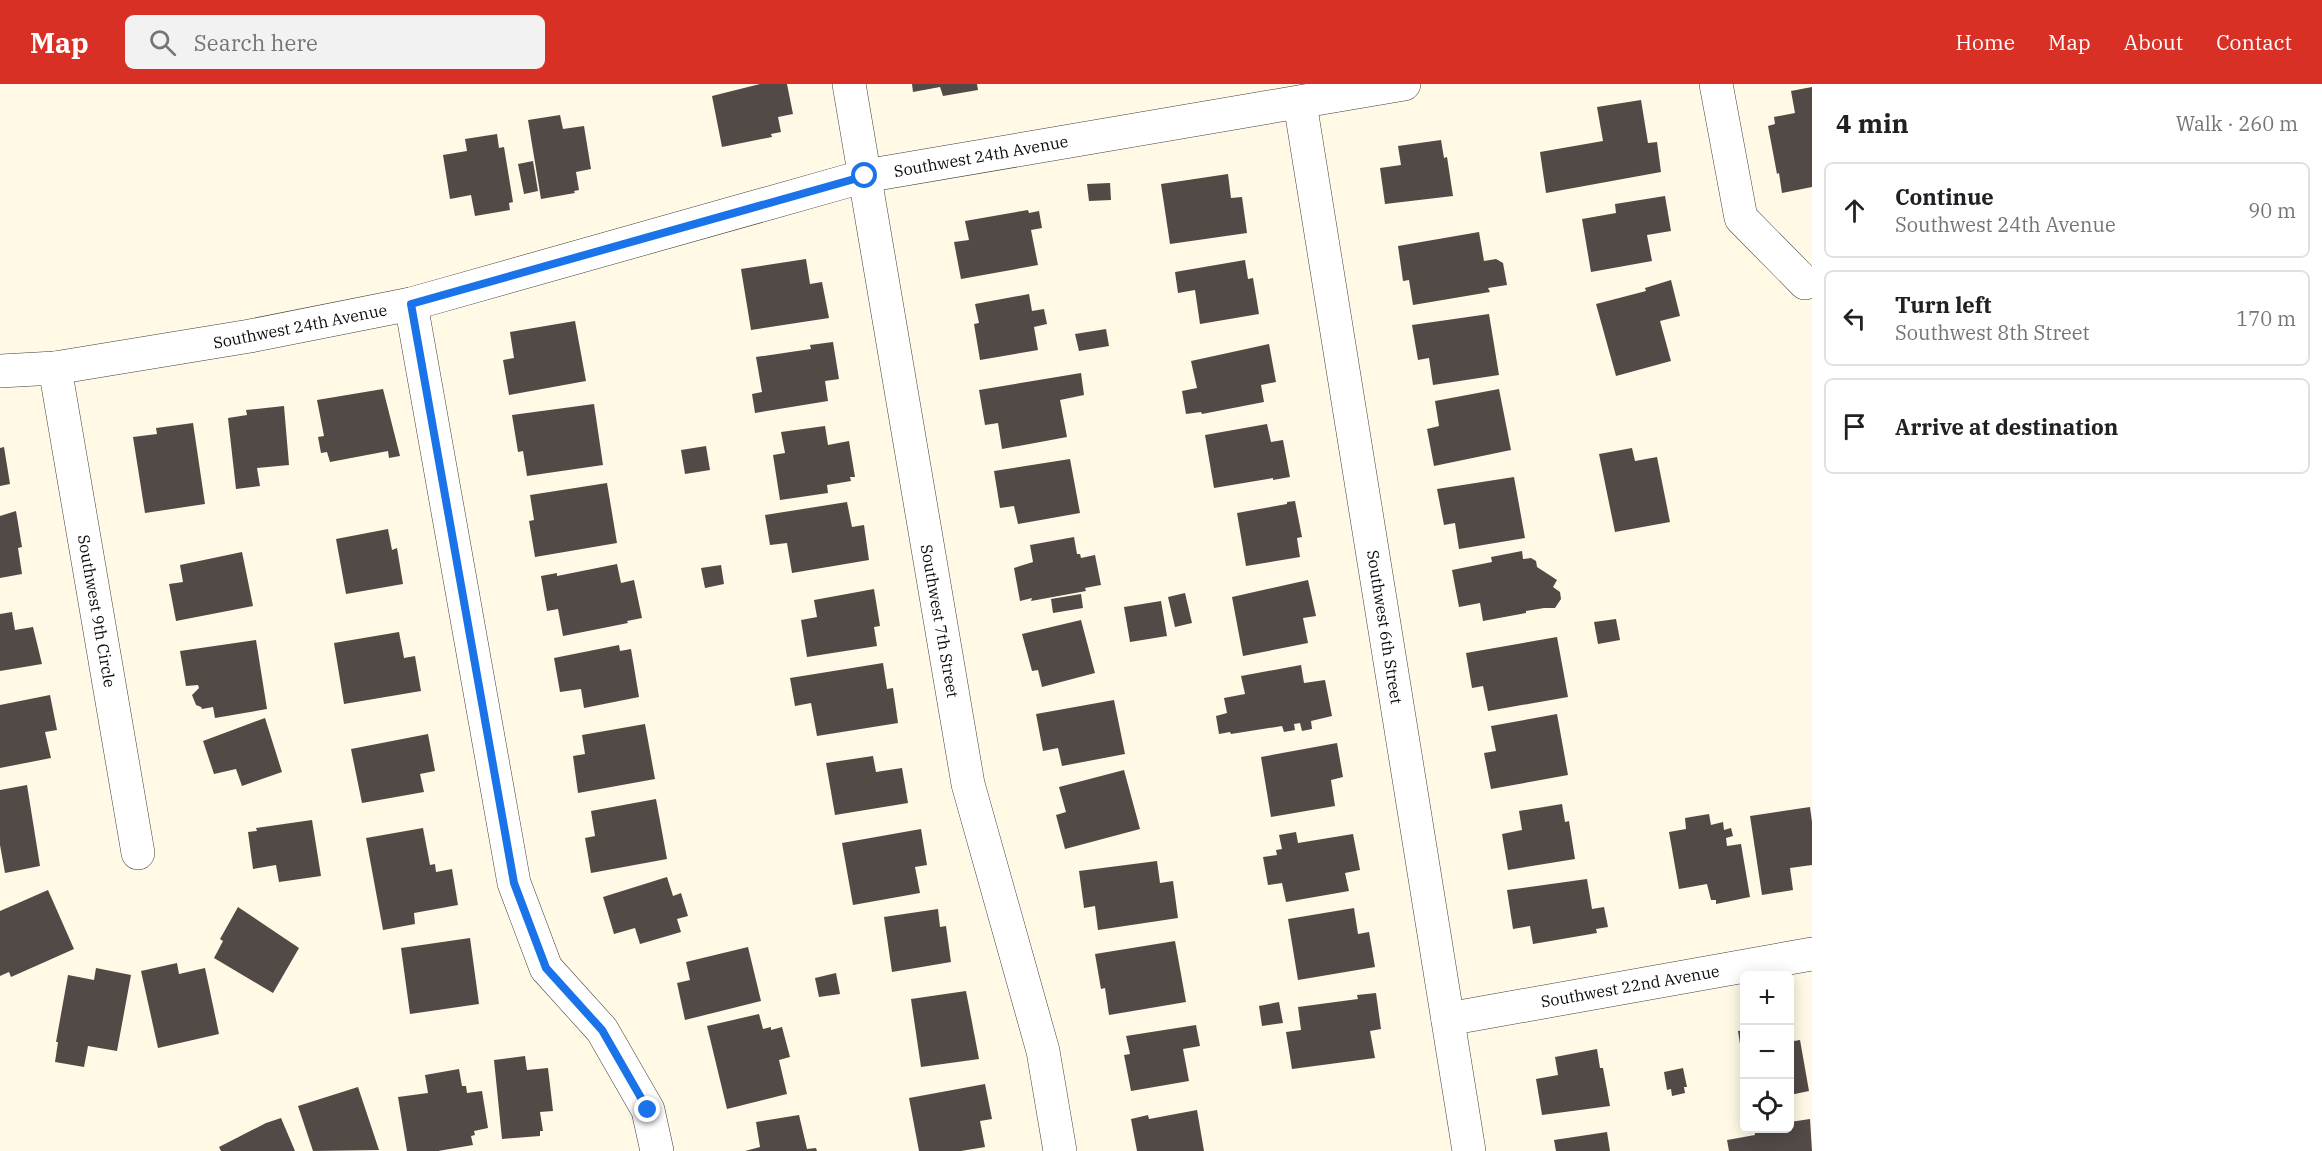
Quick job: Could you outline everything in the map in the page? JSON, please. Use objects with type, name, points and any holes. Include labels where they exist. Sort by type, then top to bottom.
[{"type":"street","name":"Southwest 7th Street","points":[[849,84],[968,784],[1043,1051],[1060,1151]]},
{"type":"street","name":"Southwest 24th Avenue","points":[[0,371],[55,368],[250,336],[411,304],[865,176],[1404,84]]},
{"type":"street","points":[[1716,84],[1741,218],[1805,283]]},
{"type":"street","name":"Southwest 6th Street","points":[[1300,103],[1468,1151]]},
{"type":"street","points":[[411,304],[514,883],[546,968],[602,1030],[648,1110],[657,1151]]},
{"type":"street","name":"Southwest 9th Circle","points":[[55,368],[138,854]]},
{"type":"street","name":"Southwest 22nd Avenue","points":[[1448,1019],[1812,954]]},
{"type":"building","points":[[760,84],[787,84],[793,114],[778,117],[781,132],[771,134],[772,137],[722,147],[712,96]]},
{"type":"building","points":[[912,84],[977,84],[978,90],[943,96],[940,87],[913,92]]},
{"type":"building","points":[[1812,87],[1812,187],[1782,193],[1768,126],[1775,124],[1774,117],[1795,113],[1791,91]]},
{"type":"building","points":[[1641,100],[1648,143],[1657,142],[1661,172],[1546,193],[1540,152],[1603,141],[1597,107]]},
{"type":"building","points":[[560,115],[563,129],[584,126],[591,169],[576,172],[579,190],[574,191],[575,193],[541,199],[528,120]]},
{"type":"building","points":[[497,134],[499,148],[504,147],[513,202],[509,203],[510,210],[475,216],[471,195],[450,199],[443,155],[467,151],[465,139]]},
{"type":"building","points":[[1441,140],[1444,158],[1447,157],[1453,196],[1385,204],[1380,168],[1401,165],[1398,146]]},
{"type":"building","points":[[533,161],[538,191],[524,194],[518,164]]},
{"type":"building","points":[[1228,174],[1231,198],[1242,197],[1247,233],[1170,244],[1161,184]]},
{"type":"building","points":[[1110,183],[1111,200],[1089,201],[1087,184]]},
{"type":"building","points":[[1665,196],[1671,231],[1647,235],[1652,261],[1591,272],[1582,219],[1616,213],[1615,204]]},
{"type":"building","points":[[1028,210],[1029,213],[1039,211],[1042,228],[1031,230],[1038,265],[961,279],[954,242],[969,240],[965,221]]},
{"type":"building","points":[[1479,232],[1484,261],[1496,259],[1503,263],[1507,285],[1488,288],[1490,292],[1413,305],[1409,280],[1403,281],[1398,246]]},
{"type":"building","points":[[806,259],[810,284],[822,282],[829,318],[751,330],[741,269]]},
{"type":"building","points":[[1245,260],[1248,279],[1253,278],[1259,314],[1200,324],[1195,290],[1178,293],[1175,272]]},
{"type":"building","points":[[1671,280],[1680,316],[1660,321],[1671,361],[1616,376],[1596,304],[1646,291],[1645,288]]},
{"type":"building","points":[[1029,294],[1032,311],[1044,309],[1047,324],[1034,327],[1038,350],[980,360],[974,324],[979,323],[975,304]]},
{"type":"building","points":[[1489,314],[1499,375],[1433,385],[1429,358],[1418,360],[1412,325]]},
{"type":"building","points":[[575,321],[586,381],[509,395],[503,360],[514,358],[510,332]]},
{"type":"building","points":[[1106,329],[1109,346],[1079,351],[1075,334]]},
{"type":"building","points":[[833,342],[839,379],[825,381],[828,401],[755,413],[752,394],[762,392],[756,357],[811,349],[810,345]]},
{"type":"building","points":[[1269,344],[1276,382],[1261,385],[1264,402],[1202,414],[1201,412],[1186,414],[1182,391],[1197,388],[1191,361]]},
{"type":"building","points":[[1081,373],[1084,395],[1060,400],[1067,437],[1002,449],[998,423],[985,425],[979,390]]},
{"type":"building","points":[[383,389],[400,456],[389,458],[388,451],[330,462],[327,452],[321,453],[318,437],[324,436],[317,400]]},
{"type":"building","points":[[1499,389],[1511,450],[1434,466],[1427,429],[1439,426],[1435,401]]},
{"type":"building","points":[[594,404],[603,465],[527,476],[523,451],[518,452],[512,415]]},
{"type":"building","points":[[284,406],[289,465],[257,468],[260,486],[236,489],[228,418],[247,415],[246,410]]},
{"type":"building","points":[[193,423],[205,504],[145,513],[133,437],[157,434],[156,428]]},
{"type":"building","points":[[1267,424],[1271,442],[1283,440],[1290,477],[1214,488],[1205,435]]},
{"type":"building","points":[[825,426],[828,445],[849,441],[855,477],[850,477],[851,481],[827,485],[828,493],[780,500],[773,455],[785,453],[781,432]]},
{"type":"building","points":[[706,446],[710,470],[685,474],[681,450]]},
{"type":"building","points":[[4,447],[10,484],[0,486],[0,448]]},
{"type":"building","points":[[1632,448],[1635,461],[1657,457],[1670,522],[1615,532],[1599,454]]},
{"type":"building","points":[[1070,459],[1080,513],[1018,524],[1014,506],[1000,508],[994,471]]},
{"type":"building","points":[[1514,477],[1525,538],[1459,549],[1455,523],[1444,525],[1437,489]]},
{"type":"building","points":[[607,483],[617,543],[535,557],[529,521],[534,520],[530,495]]},
{"type":"building","points":[[1295,501],[1302,537],[1297,538],[1300,557],[1246,566],[1237,513]]},
{"type":"building","points":[[847,502],[852,527],[864,525],[869,560],[792,573],[787,543],[770,545],[765,515]]},
{"type":"building","points":[[16,511],[22,547],[18,548],[22,574],[0,578],[0,516]]},
{"type":"building","points":[[388,529],[392,550],[397,548],[403,584],[346,594],[336,539]]},
{"type":"building","points":[[1074,537],[1077,554],[1080,554],[1081,558],[1095,555],[1101,585],[1085,588],[1086,591],[1020,601],[1014,568],[1033,562],[1030,545]]},
{"type":"building","points":[[1522,551],[1523,559],[1531,558],[1536,561],[1537,567],[1557,580],[1553,587],[1560,592],[1561,599],[1555,608],[1526,611],[1526,613],[1483,621],[1480,603],[1459,607],[1452,570],[1492,562],[1491,557]]},
{"type":"building","points":[[242,552],[253,606],[176,621],[169,584],[183,582],[180,565]]},
{"type":"building","points":[[617,564],[621,583],[634,580],[642,618],[563,636],[558,609],[547,611],[541,576],[557,573],[557,576]]},
{"type":"building","points":[[721,565],[724,584],[705,588],[701,568]]},
{"type":"building","points":[[1308,580],[1316,616],[1303,618],[1308,643],[1243,656],[1232,597]]},
{"type":"building","points":[[874,589],[880,626],[874,627],[877,646],[807,657],[801,620],[817,617],[814,600]]},
{"type":"building","points":[[1185,593],[1192,623],[1175,627],[1168,597]]},
{"type":"building","points":[[1081,594],[1083,608],[1053,613],[1051,599]]},
{"type":"building","points":[[1161,601],[1167,636],[1130,642],[1124,607]]},
{"type":"building","points":[[12,612],[15,630],[33,627],[42,664],[0,671],[0,614]]},
{"type":"building","points":[[1616,619],[1620,640],[1598,644],[1594,622]]},
{"type":"building","points":[[1081,620],[1095,673],[1042,687],[1038,670],[1032,671],[1022,634]]},
{"type":"building","points":[[399,632],[404,658],[415,656],[421,691],[344,704],[334,643]]},
{"type":"building","points":[[1557,637],[1568,697],[1488,711],[1483,686],[1472,688],[1466,653]]},
{"type":"building","points":[[256,640],[267,709],[215,718],[213,707],[202,709],[196,705],[192,695],[199,688],[198,685],[186,686],[180,651]]},
{"type":"building","points":[[619,645],[620,651],[631,649],[639,697],[584,708],[581,689],[560,692],[554,658]]},
{"type":"building","points":[[883,663],[887,689],[893,688],[898,723],[817,736],[811,703],[795,706],[790,678]]},
{"type":"building","points":[[1301,665],[1304,683],[1325,680],[1332,716],[1311,721],[1312,729],[1302,731],[1300,723],[1294,724],[1295,730],[1284,732],[1282,726],[1219,734],[1216,716],[1227,713],[1224,698],[1245,694],[1241,676]]},
{"type":"building","points":[[50,695],[57,730],[45,732],[51,758],[0,768],[0,705]]},
{"type":"building","points":[[1114,700],[1125,754],[1062,766],[1058,748],[1043,751],[1036,714]]},
{"type":"building","points":[[1557,714],[1568,775],[1491,789],[1484,753],[1496,751],[1491,726]]},
{"type":"building","points":[[265,718],[282,772],[242,786],[236,769],[214,774],[203,741]]},
{"type":"building","points":[[645,724],[655,779],[578,793],[573,756],[585,754],[582,735]]},
{"type":"building","points":[[428,734],[435,771],[420,774],[424,792],[362,803],[351,749]]},
{"type":"building","points":[[1337,743],[1343,777],[1331,780],[1335,806],[1271,817],[1261,757]]},
{"type":"building","points":[[873,756],[876,772],[902,768],[908,803],[835,815],[826,763]]},
{"type":"building","points":[[1124,770],[1140,829],[1065,849],[1056,815],[1066,812],[1059,787]]},
{"type":"building","points":[[27,785],[40,866],[5,873],[0,845],[0,790]]},
{"type":"building","points":[[656,799],[667,859],[591,873],[585,838],[595,836],[591,811]]},
{"type":"building","points":[[1562,804],[1565,822],[1569,821],[1575,859],[1508,870],[1502,834],[1522,830],[1519,811]]},
{"type":"building","points":[[1810,807],[1812,865],[1790,868],[1793,890],[1762,895],[1750,816]]},
{"type":"building","points":[[1709,814],[1711,825],[1723,822],[1724,830],[1731,828],[1733,836],[1726,838],[1727,846],[1741,844],[1750,897],[1716,904],[1716,900],[1711,900],[1707,884],[1679,889],[1669,832],[1686,829],[1685,818]]},
{"type":"building","points":[[312,820],[321,876],[279,882],[276,865],[253,869],[248,832],[257,831],[256,828]]},
{"type":"building","points":[[423,828],[430,865],[435,864],[436,872],[452,869],[458,905],[414,913],[415,924],[383,930],[366,838]]},
{"type":"building","points":[[921,829],[927,865],[915,867],[920,893],[853,905],[842,843]]},
{"type":"building","points":[[1296,832],[1298,843],[1353,834],[1360,870],[1345,873],[1349,891],[1286,902],[1282,883],[1268,885],[1263,857],[1277,855],[1276,850],[1282,849],[1279,835]]},
{"type":"building","points":[[1157,861],[1160,883],[1173,881],[1178,918],[1098,930],[1095,906],[1084,908],[1079,871]]},
{"type":"building","points":[[667,877],[673,896],[681,893],[688,916],[677,919],[681,932],[640,944],[635,928],[614,934],[603,897]]},
{"type":"building","points":[[1587,879],[1592,909],[1604,907],[1608,927],[1596,929],[1597,933],[1533,944],[1530,926],[1513,929],[1507,890]]},
{"type":"building","points":[[48,890],[74,949],[11,977],[9,972],[0,976],[0,911]]},
{"type":"building","points":[[238,907],[299,948],[273,993],[214,958],[223,941],[220,939]]},
{"type":"building","points":[[1354,908],[1358,934],[1369,932],[1375,967],[1298,980],[1288,919]]},
{"type":"building","points":[[938,909],[940,927],[946,926],[951,962],[892,972],[884,917]]},
{"type":"building","points":[[470,938],[479,1004],[410,1014],[401,948]]},
{"type":"building","points":[[1175,941],[1186,1002],[1109,1015],[1105,988],[1101,989],[1095,954]]},
{"type":"building","points":[[748,947],[761,1001],[685,1020],[677,983],[690,980],[686,962]]},
{"type":"building","points":[[177,963],[179,974],[205,968],[219,1034],[158,1048],[141,971]]},
{"type":"building","points":[[96,968],[131,975],[117,1051],[88,1046],[84,1067],[55,1062],[58,1042],[56,1042],[68,975],[94,980]]},
{"type":"building","points":[[836,973],[840,994],[819,997],[815,978]]},
{"type":"building","points":[[966,991],[979,1059],[921,1067],[911,999]]},
{"type":"building","points":[[1376,993],[1381,1029],[1370,1031],[1375,1058],[1292,1069],[1286,1032],[1301,1030],[1298,1007],[1358,999],[1357,995]]},
{"type":"building","points":[[1279,1002],[1283,1023],[1262,1026],[1259,1006]]},
{"type":"building","points":[[759,1014],[763,1029],[771,1027],[771,1030],[782,1027],[790,1057],[779,1060],[787,1094],[727,1109],[707,1026]]},
{"type":"building","points":[[1196,1025],[1200,1046],[1183,1049],[1189,1081],[1131,1091],[1124,1055],[1130,1054],[1126,1036]]},
{"type":"building","points":[[1800,1040],[1809,1091],[1794,1094],[1794,1041]]},
{"type":"building","points":[[1597,1049],[1610,1106],[1542,1115],[1536,1079],[1558,1075],[1555,1057]]},
{"type":"building","points":[[525,1056],[527,1070],[548,1068],[553,1111],[540,1112],[543,1131],[540,1131],[540,1136],[502,1139],[494,1060]]},
{"type":"building","points":[[1683,1068],[1687,1087],[1684,1087],[1685,1093],[1672,1096],[1671,1089],[1667,1090],[1664,1072]]},
{"type":"building","points":[[459,1069],[462,1086],[466,1086],[467,1093],[482,1091],[488,1128],[474,1131],[475,1135],[471,1136],[473,1145],[438,1151],[407,1151],[398,1097],[428,1093],[425,1075]]},
{"type":"building","points":[[985,1084],[992,1119],[980,1121],[985,1147],[961,1151],[919,1151],[909,1098]]},
{"type":"building","points":[[358,1087],[379,1150],[313,1151],[298,1106]]},
{"type":"building","points":[[1197,1110],[1204,1151],[1137,1151],[1131,1119],[1148,1115],[1149,1119]]},
{"type":"building","points":[[799,1115],[807,1149],[816,1148],[817,1151],[745,1151],[760,1147],[756,1122]]},
{"type":"building","points":[[281,1118],[295,1151],[221,1151],[219,1147],[266,1123]]},
{"type":"building","points":[[1810,1119],[1812,1151],[1729,1151],[1727,1140],[1755,1135],[1755,1133],[1794,1133],[1794,1121]]},
{"type":"building","points":[[1607,1132],[1610,1151],[1556,1151],[1554,1140]]},
{"type":"route","points":[[648,1110],[602,1030],[546,968],[514,883],[411,304],[865,176]]}]
